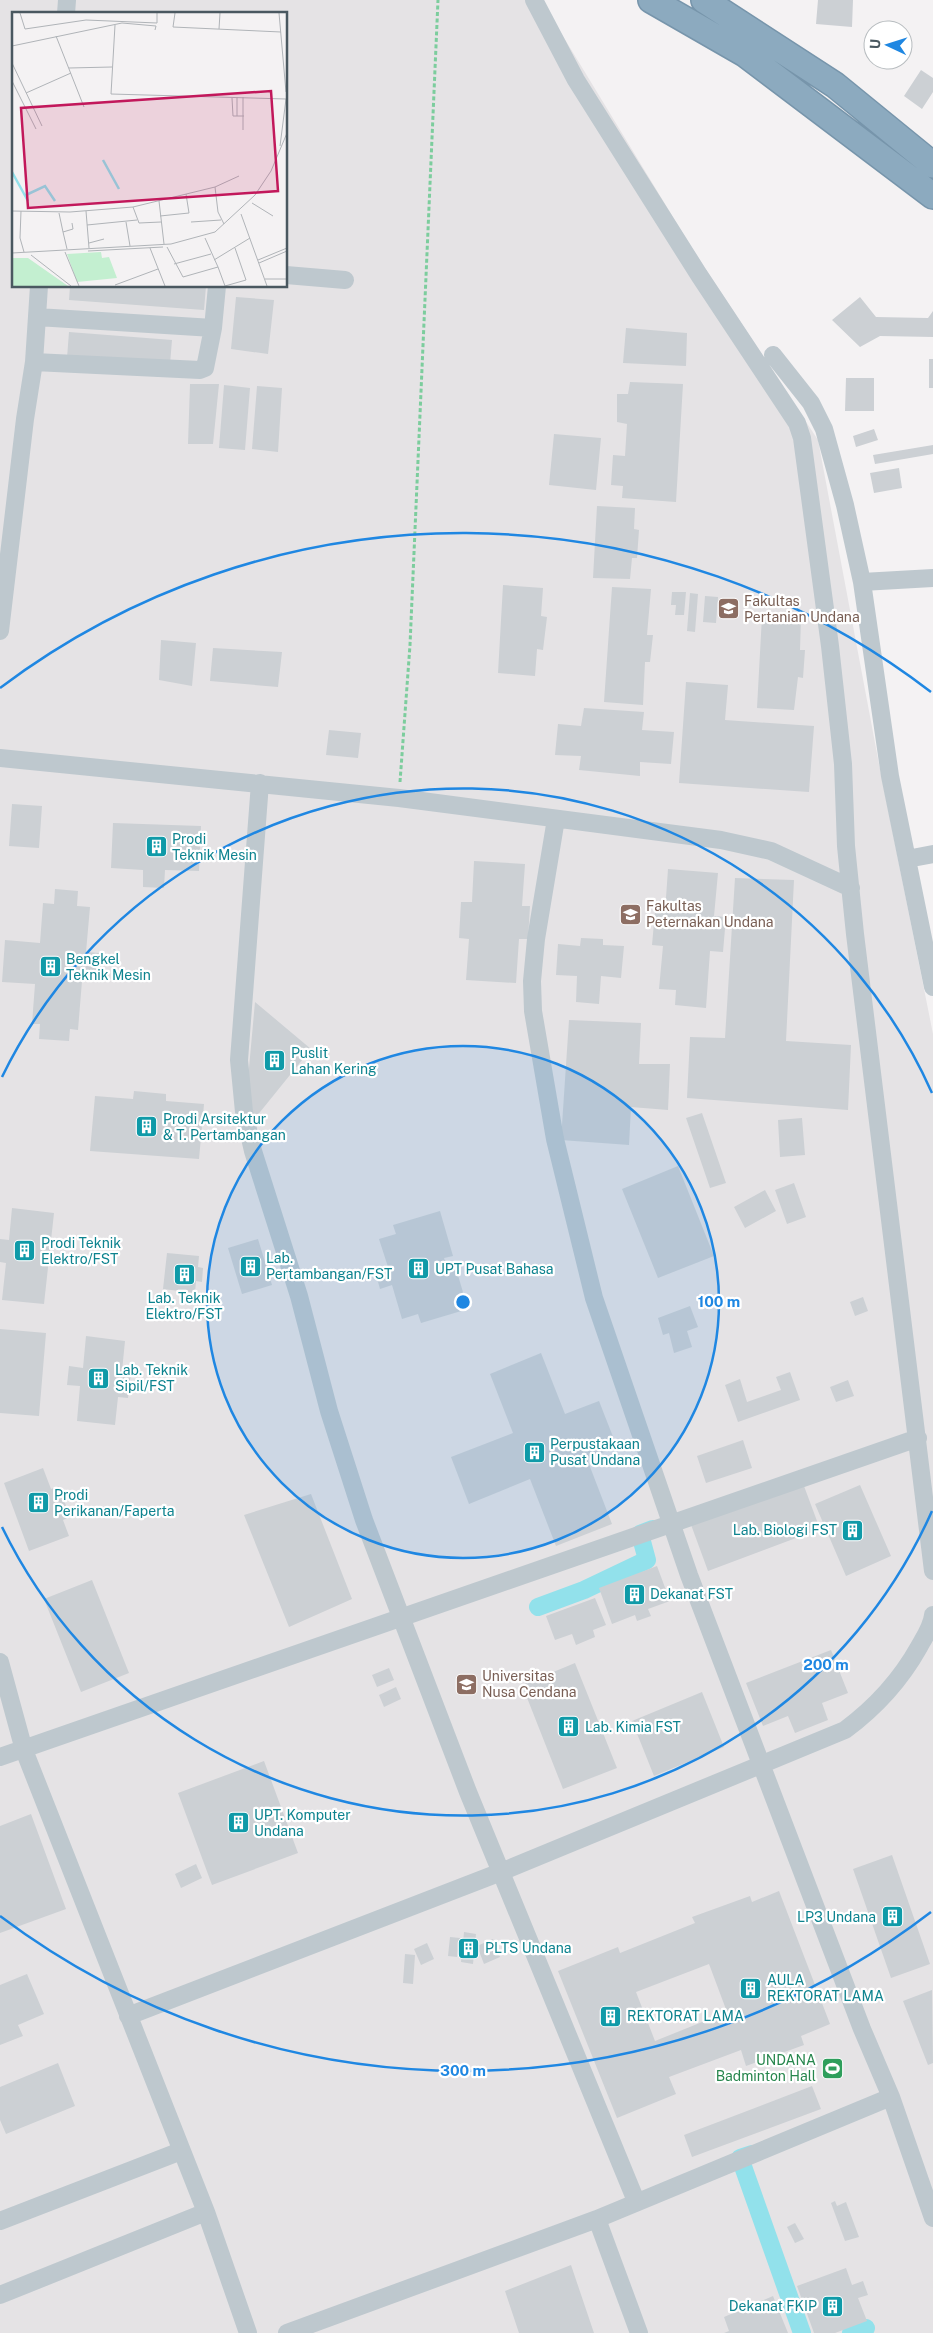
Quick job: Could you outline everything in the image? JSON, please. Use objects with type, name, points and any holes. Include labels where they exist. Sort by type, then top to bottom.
[{"type":"highway","points":[[650,0],[745,54],[933,196]]},
{"type":"highway","points":[[704,0],[835,85],[933,166]]},
{"type":"street","points":[[534,0],[576,80],[694,267],[797,423],[806,459],[830,646],[843,764],[846,846],[856,944],[933,1571]]},
{"type":"street","points":[[288,275],[345,280]]},
{"type":"street","points":[[0,630],[34,362],[39,288]]},
{"type":"street","points":[[34,362],[200,370],[205,368],[208,363],[218,288]]},
{"type":"street","points":[[37,317],[213,328]]},
{"type":"street","points":[[774,355],[811,403],[824,429],[845,505],[862,582],[890,776],[933,986]]},
{"type":"street","points":[[862,582],[933,578]]},
{"type":"street","points":[[0,758],[399,798],[721,840],[772,851],[851,888]]},
{"type":"street","points":[[260,783],[239,1060],[244,1112],[253,1151],[300,1296],[315,1361],[364,1520],[468,1792],[636,2201]]},
{"type":"street","points":[[556,819],[536,939],[532,981],[533,1010],[555,1140],[594,1298],[689,1576],[862,2029],[891,2097],[933,2218]]},
{"type":"street","points":[[907,859],[933,854]]},
{"type":"street","points":[[0,1757],[918,1438]]},
{"type":"street","points":[[128,2016],[501,1872],[845,1730],[870,1711],[909,1665],[933,1616]]},
{"type":"street","points":[[0,1662],[24,1750],[206,2212],[248,2333]]},
{"type":"street","points":[[287,2333],[597,2219],[636,2201],[891,2097]]},
{"type":"street","points":[[0,2221],[181,2151]]},
{"type":"street","points":[[0,2295],[206,2212]]},
{"type":"street","points":[[597,2219],[639,2333]]},
{"type":"path","points":[[399,798],[410,645],[438,0]]},
{"type":"shaded area","name":"Universitas Nusa Cendana","points":[[0,0],[541,0],[690,245],[818,440],[879,764],[933,1034],[933,2333],[0,2333]]},
{"type":"building","points":[[818,0],[853,0],[852,27],[816,24]]},
{"type":"building","points":[[921,70],[933,78],[933,92],[922,109],[904,96]]},
{"type":"building","points":[[70,288],[206,288],[204,310],[69,300]]},
{"type":"building","points":[[236,297],[274,300],[268,354],[231,349]]},
{"type":"building","points":[[860,297],[876,317],[928,318],[933,311],[933,337],[880,336],[860,347],[832,320]]},
{"type":"building","points":[[626,328],[687,333],[686,366],[623,363]]},
{"type":"building","points":[[69,332],[172,340],[170,364],[67,358]]},
{"type":"building","points":[[929,359],[933,359],[933,388],[929,388]]},
{"type":"building","points":[[846,378],[874,378],[874,411],[845,411]]},
{"type":"building","points":[[630,382],[683,384],[676,502],[622,498],[623,486],[611,485],[613,455],[625,456],[627,424],[617,422],[617,394],[628,394]]},
{"type":"building","points":[[190,384],[219,384],[213,444],[188,444]]},
{"type":"building","points":[[224,385],[250,388],[245,450],[219,448]]},
{"type":"building","points":[[257,386],[282,388],[278,452],[252,449]]},
{"type":"building","points":[[874,429],[878,440],[856,447],[853,436]]},
{"type":"building","points":[[554,434],[601,438],[596,490],[549,485]]},
{"type":"building","points":[[933,445],[933,454],[875,464],[873,455]]},
{"type":"building","points":[[899,468],[902,488],[874,493],[870,473]]},
{"type":"building","points":[[597,506],[635,508],[634,529],[639,530],[637,558],[632,558],[630,579],[593,578]]},
{"type":"building","points":[[503,585],[543,588],[541,616],[547,617],[543,650],[537,649],[535,676],[498,673]]},
{"type":"building","points":[[612,587],[651,589],[647,635],[653,635],[650,662],[645,662],[643,705],[604,702]]},
{"type":"building","points":[[672,592],[686,592],[684,615],[675,615],[676,605],[671,605]]},
{"type":"building","points":[[690,593],[698,594],[695,632],[687,631]]},
{"type":"building","points":[[705,596],[718,597],[716,623],[703,622]]},
{"type":"building","points":[[762,616],[801,618],[800,650],[805,650],[803,678],[798,677],[794,710],[757,708]]},
{"type":"building","points":[[161,640],[196,643],[192,686],[159,680]]},
{"type":"building","points":[[213,648],[282,652],[278,687],[210,681]]},
{"type":"building","points":[[686,682],[728,685],[725,720],[814,726],[809,792],[679,783]]},
{"type":"building","points":[[584,708],[644,712],[642,730],[674,732],[671,764],[640,762],[640,776],[579,770],[581,756],[555,755],[558,724],[581,726]]},
{"type":"building","points":[[329,730],[361,733],[358,758],[326,755]]},
{"type":"building","points":[[12,804],[42,806],[39,848],[9,846]]},
{"type":"building","name":"Prodi Teknik Mesin","points":[[113,823],[201,826],[199,871],[165,870],[164,888],[143,887],[143,870],[111,868]]},
{"type":"building","points":[[474,861],[525,864],[522,906],[530,906],[528,939],[519,939],[516,983],[466,980],[469,939],[459,938],[461,902],[472,902]]},
{"type":"building","points":[[668,869],[718,873],[714,916],[726,917],[723,952],[710,951],[706,1008],[675,1005],[676,990],[659,989],[663,946],[652,945],[655,912],[665,912]]},
{"type":"building","points":[[735,878],[794,880],[786,1041],[851,1045],[848,1110],[687,1098],[690,1037],[725,1038]]},
{"type":"building","name":"Bengkel Teknik Mesin","points":[[55,889],[78,891],[77,906],[90,907],[86,952],[99,953],[96,982],[82,981],[78,1030],[70,1029],[69,1041],[39,1039],[40,1024],[32,1024],[35,984],[2,982],[5,940],[40,943],[43,903],[54,904]]},
{"type":"building","points":[[581,938],[603,939],[603,945],[624,946],[621,978],[601,976],[599,1004],[576,1002],[577,976],[556,975],[558,944],[580,946]]},
{"type":"building","name":"Puslit Lahan Kering","points":[[255,1002],[311,1049],[252,1122],[249,1068]]},
{"type":"building","points":[[569,1020],[641,1023],[639,1064],[670,1064],[668,1110],[631,1107],[629,1145],[561,1140]]},
{"type":"building","name":"Prodi Arsitektur & T. Pertambangan","points":[[134,1091],[166,1094],[166,1101],[204,1104],[199,1159],[90,1151],[95,1096],[133,1099]]},
{"type":"building","points":[[702,1113],[726,1183],[710,1188],[686,1118]]},
{"type":"building","points":[[802,1118],[805,1155],[780,1157],[778,1120]]},
{"type":"building","points":[[678,1166],[714,1256],[658,1278],[622,1189]]},
{"type":"building","points":[[794,1183],[806,1217],[787,1224],[775,1190]]},
{"type":"building","points":[[765,1190],[776,1211],[745,1228],[734,1207]]},
{"type":"building","name":"Prodi Teknik Elektro/FST","points":[[12,1208],[54,1213],[44,1304],[2,1300],[6,1263],[0,1262],[0,1239],[9,1240]]},
{"type":"building","name":"UPT Pusat Bahasa","points":[[440,1211],[453,1256],[444,1258],[446,1264],[454,1262],[468,1309],[421,1323],[418,1314],[402,1319],[392,1285],[380,1289],[375,1271],[388,1267],[379,1239],[396,1234],[393,1225]]},
{"type":"building","name":"Lab. Pertambangan/FST","points":[[258,1239],[272,1285],[242,1294],[228,1248]]},
{"type":"building","name":"Lab. Teknik Elektro/FST","points":[[167,1253],[199,1256],[198,1267],[203,1268],[202,1282],[196,1281],[195,1293],[163,1289]]},
{"type":"building","points":[[863,1297],[868,1311],[855,1316],[850,1302]]},
{"type":"building","points":[[690,1306],[698,1327],[687,1331],[692,1347],[674,1353],[669,1333],[663,1335],[658,1318]]},
{"type":"building","points":[[0,1329],[46,1333],[39,1416],[0,1413]]},
{"type":"building","name":"Lab. Teknik Sipil/FST","points":[[86,1336],[125,1341],[122,1371],[131,1371],[128,1398],[118,1397],[115,1425],[77,1421],[80,1386],[67,1385],[69,1366],[83,1368]]},
{"type":"building","name":"Perpustakaan Pusat Undana","points":[[541,1353],[565,1414],[599,1401],[617,1447],[587,1459],[612,1524],[556,1546],[530,1479],[469,1504],[451,1457],[513,1433],[490,1374]]},
{"type":"building","points":[[790,1372],[800,1400],[738,1422],[725,1385],[740,1379],[747,1402],[781,1390],[776,1377]]},
{"type":"building","points":[[848,1380],[854,1396],[836,1402],[830,1387]]},
{"type":"building","points":[[743,1440],[752,1468],[706,1483],[697,1456]]},
{"type":"building","name":"Prodi Perikanan/Faperta","points":[[43,1468],[51,1489],[59,1486],[70,1517],[63,1520],[69,1536],[29,1551],[4,1483]]},
{"type":"building","points":[[801,1478],[820,1529],[708,1571],[690,1522]]},
{"type":"building","name":"Lab. Biologi FST","points":[[860,1485],[891,1556],[846,1576],[815,1504]]},
{"type":"building","points":[[311,1494],[352,1599],[289,1627],[244,1515]]},
{"type":"building","name":"Dekanat FST","points":[[657,1566],[670,1601],[648,1609],[651,1616],[637,1621],[635,1615],[612,1624],[599,1588]]},
{"type":"building","points":[[92,1580],[129,1673],[81,1692],[44,1599]]},
{"type":"building","points":[[595,1598],[606,1625],[593,1630],[595,1637],[576,1645],[572,1634],[555,1640],[546,1616]]},
{"type":"building","points":[[831,1650],[848,1693],[822,1703],[828,1720],[795,1733],[788,1716],[763,1726],[746,1683]]},
{"type":"building","name":"Lab. Kimia FST","points":[[575,1663],[617,1768],[563,1789],[522,1685]]},
{"type":"building","points":[[389,1668],[394,1680],[377,1687],[372,1675]]},
{"type":"building","points":[[396,1687],[401,1699],[384,1707],[379,1695]]},
{"type":"building","points":[[702,1692],[724,1747],[654,1776],[632,1721]]},
{"type":"building","name":"UPT. Komputer Undana","points":[[264,1761],[298,1853],[212,1885],[178,1793]]},
{"type":"building","points":[[31,1814],[66,1909],[0,1933],[0,1826]]},
{"type":"building","name":"LP3 Undana","points":[[892,1855],[930,1964],[891,1978],[853,1869]]},
{"type":"building","points":[[196,1864],[202,1878],[181,1888],[175,1874]]},
{"type":"building","points":[[779,1891],[830,2024],[801,2036],[804,2045],[746,2066],[741,2050],[669,2077],[676,2094],[617,2118],[558,1971],[618,1947],[620,1953],[695,1923],[692,1917],[750,1896],[752,1902]],"holes":[[[709,1964],[727,2012],[655,2041],[636,1992]]]},
{"type":"building","name":"PLTS Undana","points":[[464,1932],[476,1934],[473,1964],[461,1962]]},
{"type":"building","name":"PLTS Undana","points":[[450,1937],[460,1938],[457,1957],[448,1956]]},
{"type":"building","name":"PLTS Undana","points":[[493,1939],[500,1957],[484,1964],[477,1946]]},
{"type":"building","points":[[427,1943],[434,1959],[421,1965],[414,1949]]},
{"type":"building","points":[[405,1954],[415,1955],[413,1984],[403,1983]]},
{"type":"building","points":[[27,1974],[44,2014],[18,2025],[23,2036],[0,2045],[0,1985]]},
{"type":"building","points":[[932,1990],[933,2063],[928,2065],[903,2001]]},
{"type":"building","points":[[58,2063],[75,2106],[6,2134],[0,2120],[0,2087]]},
{"type":"building","points":[[812,2086],[821,2109],[692,2157],[684,2135]]},
{"type":"building","points":[[835,2201],[837,2206],[846,2202],[859,2237],[845,2241],[831,2203]]},
{"type":"building","points":[[795,2223],[804,2239],[795,2243],[787,2227]]},
{"type":"building","points":[[571,2265],[594,2333],[519,2333],[505,2291]]},
{"type":"building","name":"Dekanat FKIP","points":[[846,2268],[852,2285],[863,2281],[868,2295],[858,2298],[867,2321],[835,2333],[814,2333],[797,2286]]},
{"type":"building","points":[[773,2296],[788,2333],[724,2333],[729,2331],[724,2317]]},
{"type":"waterway","points":[[538,1607],[584,1590],[647,1560],[640,1534],[653,1529]]},
{"type":"waterway","points":[[752,2154],[740,2158],[802,2333]]},
{"type":"waterway","points":[[851,2333],[866,2328]]},
{"type":"place","name":"Fakultas Pertanian Undana","points":[[728,609]]},
{"type":"place","name":"Prodi Teknik Mesin","points":[[156,847]]},
{"type":"place","name":"Fakultas Peternakan Undana","points":[[630,914]]},
{"type":"place","name":"Bengkel Teknik Mesin","points":[[50,967]]},
{"type":"place","name":"Puslit Lahan Kering","points":[[275,1061]]},
{"type":"place","name":"Prodi Arsitektur & T. Pertambangan","points":[[147,1127]]},
{"type":"place","name":"Prodi Teknik Elektro/FST","points":[[25,1251]]},
{"type":"place","name":"Lab. Pertambangan/FST","points":[[250,1266]]},
{"type":"place","name":"UPT Pusat Bahasa","points":[[419,1269]]},
{"type":"place","name":"Lab. Teknik Elektro/FST","points":[[184,1275]]},
{"type":"place","name":"Lab. Teknik Sipil/FST","points":[[99,1378]]},
{"type":"place","name":"Perpustakaan Pusat Undana","points":[[534,1452]]},
{"type":"place","name":"Prodi Perikanan/Faperta","points":[[38,1503]]},
{"type":"place","name":"Lab. Biologi FST","points":[[853,1530]]},
{"type":"place","name":"Dekanat FST","points":[[634,1594]]},
{"type":"place","name":"Universitas Nusa Cendana","points":[[466,1684]]},
{"type":"place","name":"Lab. Kimia FST","points":[[569,1727]]},
{"type":"place","name":"UPT. Komputer Undana","points":[[238,1823]]},
{"type":"place","name":"LP3 Undana","points":[[892,1917]]},
{"type":"place","name":"PLTS Undana","points":[[469,1948]]},
{"type":"place","name":"AULA REKTORAT LAMA","points":[[751,1988]]},
{"type":"place","name":"REKTORAT LAMA","points":[[611,2016]]},
{"type":"place","name":"UNDANA Badminton Hall","points":[[832,2068]]},
{"type":"place","name":"Dekanat FKIP","points":[[833,2306]]}]
